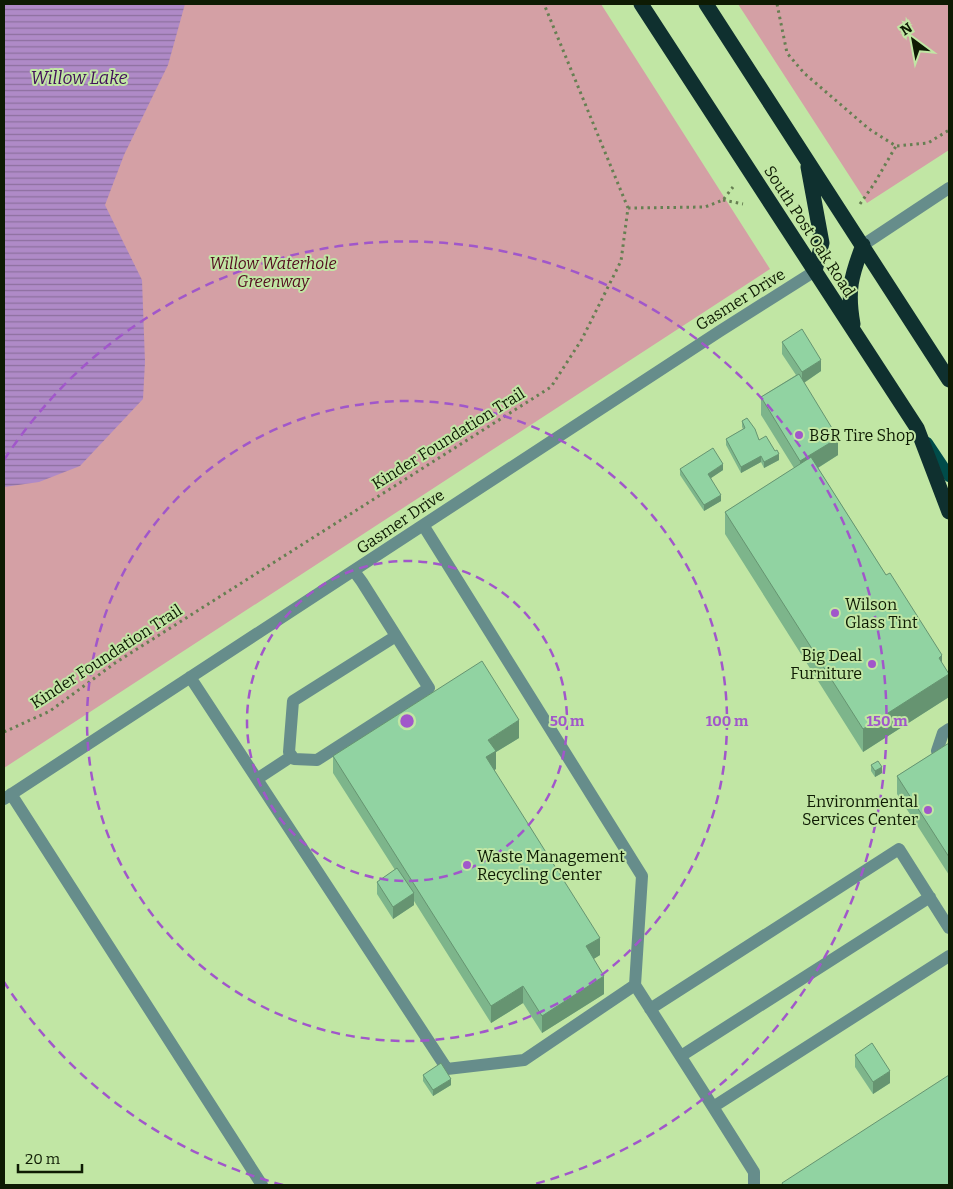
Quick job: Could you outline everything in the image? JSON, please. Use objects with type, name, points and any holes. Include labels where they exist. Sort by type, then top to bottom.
[{"type":"highway","name":"South Post Oak Road","points":[[641,4],[917,428]]},
{"type":"highway","points":[[706,4],[949,380]]},
{"type":"highway","points":[[806,159],[822,243],[815,271]]},
{"type":"highway","points":[[855,332],[850,302],[851,282],[852,273],[863,245]]},
{"type":"highway","points":[[917,428],[949,512]]},
{"type":"main road","name":"South Post Oak Road","points":[[917,428],[949,476]]},
{"type":"street","points":[[863,245],[949,188]]},
{"type":"street","name":"Gasmer Drive","points":[[8,796],[720,331],[815,271]]},
{"type":"street","points":[[422,525],[642,876],[635,985],[754,1172],[754,1185]]},
{"type":"street","points":[[354,571],[396,636],[429,688],[317,760],[294,759],[289,752],[293,701],[396,636]]},
{"type":"street","points":[[190,677],[447,1069],[524,1060],[635,985]]},
{"type":"street","points":[[944,763],[937,751],[943,734],[949,729]]},
{"type":"street","points":[[257,779],[292,756]]},
{"type":"street","points":[[8,796],[262,1185]]},
{"type":"street","points":[[650,1009],[899,849],[949,928]]},
{"type":"street","points":[[681,1056],[930,898]]},
{"type":"street","points":[[713,1107],[949,956]]},
{"type":"path","name":"Kinder Foundation Trail","points":[[4,732],[50,711],[115,663],[551,387],[582,339],[621,261],[628,208],[544,4]]},
{"type":"path","points":[[777,4],[787,53],[804,73],[862,123],[896,146],[928,143],[949,130]]},
{"type":"path","points":[[860,204],[896,146]]},
{"type":"path","points":[[628,208],[706,207],[723,200],[732,187]]},
{"type":"path","points":[[723,200],[743,204]]},
{"type":"green space","name":"Willow Waterhole Greenway","points":[[4,4],[601,4],[770,269],[4,768]]},
{"type":"green space","points":[[738,4],[949,4],[949,150],[867,203]]},
{"type":"water","name":"Willow Lake","points":[[4,4],[185,4],[168,65],[124,155],[105,205],[142,280],[145,362],[143,399],[80,466],[39,482],[4,487]]},
{"type":"building","points":[[802,329],[821,360],[802,372],[782,342]]},
{"type":"building","name":"B&R Tire Shop","points":[[799,374],[838,438],[800,461],[761,397]]},
{"type":"building","points":[[747,418],[755,429],[759,440],[766,436],[779,454],[764,462],[761,456],[741,467],[726,439],[745,428],[742,421]]},
{"type":"building","points":[[713,448],[723,464],[708,474],[721,495],[704,505],[680,469]]},
{"type":"building","points":[[811,457],[886,575],[890,573],[942,655],[939,658],[949,674],[863,729],[725,512]]},
{"type":"building","name":"Waste Management Recycling Center","points":[[482,661],[519,720],[488,740],[496,751],[486,757],[600,938],[586,946],[604,976],[542,1016],[523,986],[491,1006],[333,756]]},
{"type":"building","name":"Environmental Services Center","points":[[949,743],[949,857],[897,776]]},
{"type":"building","points":[[878,761],[882,767],[875,771],[871,765]]},
{"type":"building","points":[[397,868],[414,893],[393,907],[377,882]]},
{"type":"building","points":[[872,1043],[890,1071],[873,1082],[855,1055]]},
{"type":"building","points":[[441,1063],[451,1079],[433,1090],[423,1075]]},
{"type":"building","points":[[949,1075],[949,1185],[783,1185],[782,1183]]},
{"type":"place","name":"B&R Tire Shop","points":[[799,435]]},
{"type":"place","name":"Wilson Glass Tint","points":[[835,613]]},
{"type":"place","name":"Big Deal Furniture","points":[[872,664]]},
{"type":"place","name":"Environmental Services Center","points":[[928,810]]},
{"type":"place","name":"Waste Management Recycling Center","points":[[467,865]]}]
